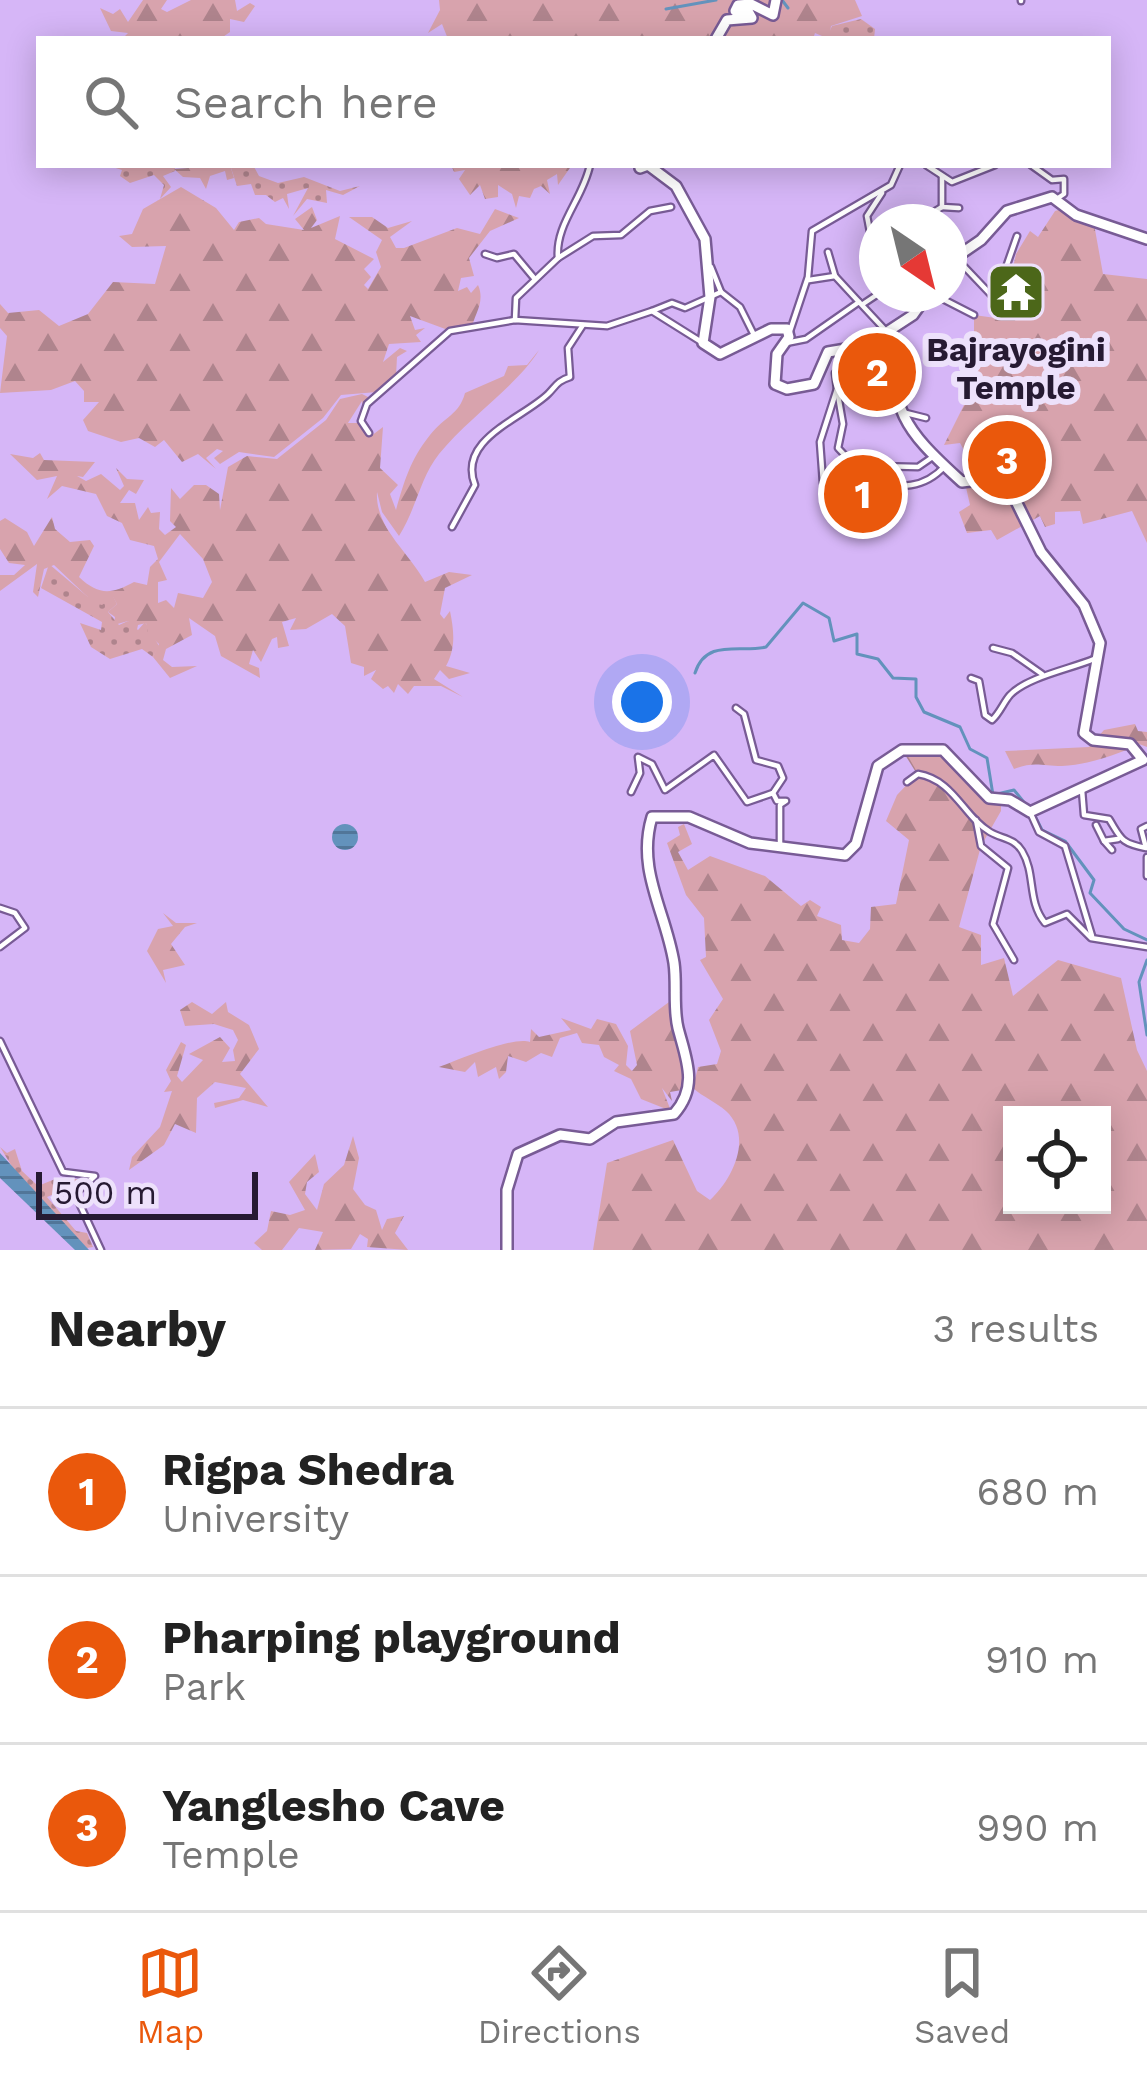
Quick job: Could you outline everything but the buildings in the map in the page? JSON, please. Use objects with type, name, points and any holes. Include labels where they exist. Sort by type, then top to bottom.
[{"type":"main road","points":[[718,36],[726,21],[752,18],[749,12],[736,11],[738,5],[751,4],[771,15],[778,10],[776,0]]},
{"type":"main road","points":[[648,168],[676,186],[706,239],[715,294],[703,343],[720,354],[771,329],[790,332],[772,369],[775,384],[787,389],[814,384],[824,356],[833,349],[888,337],[916,312]]},
{"type":"main road","points":[[967,249],[1012,208],[1055,200],[1076,215],[1147,239]]},
{"type":"main road","points":[[508,1250],[507,1190],[518,1154],[560,1135],[590,1138],[616,1122],[674,1114],[689,1081],[691,1061],[676,1021],[673,958],[650,890],[652,817],[689,817],[734,838],[780,848],[849,854],[878,766],[892,754],[921,747],[943,750],[992,800],[1010,800],[1030,812],[1144,758],[1130,744],[1093,740],[1084,733],[1100,644],[1084,605],[1041,552],[1007,483],[995,478],[965,483],[934,456],[898,409],[888,337]]},
{"type":"street","points":[[558,258],[559,230],[583,193],[589,168]]},
{"type":"street","points":[[790,332],[808,277],[812,231],[890,185],[897,168]]},
{"type":"street","points":[[930,168],[952,182],[987,168]]},
{"type":"street","points":[[1036,168],[1052,179],[1064,179],[1064,194],[1055,200]]},
{"type":"street","points":[[942,176],[942,204]]},
{"type":"street","points":[[874,204],[881,191]]},
{"type":"street","points":[[515,320],[516,298],[558,258],[592,236],[621,235],[650,212],[671,207]]},
{"type":"street","points":[[967,273],[995,298],[1017,236]]},
{"type":"street","points":[[485,254],[496,258],[511,252],[534,278]]},
{"type":"street","points":[[829,252],[835,276],[859,303]]},
{"type":"street","points":[[808,277],[819,282],[835,276]]},
{"type":"street","points":[[369,433],[361,421],[367,404],[419,364],[446,334],[515,320],[613,325],[672,303],[685,308],[715,294],[740,307],[754,335]]},
{"type":"street","points":[[785,343],[806,338],[859,305]]},
{"type":"street","points":[[652,311],[703,343]]},
{"type":"street","points":[[867,312],[888,337]]},
{"type":"street","points":[[966,312],[974,316]]},
{"type":"street","points":[[452,527],[475,485],[471,467],[480,448],[511,418],[570,377],[568,348],[584,325]]},
{"type":"street","points":[[926,418],[873,397],[844,370],[835,373],[843,415],[838,448],[871,483],[916,485],[945,466]]},
{"type":"street","points":[[824,483],[820,442],[838,389]]},
{"type":"street","points":[[871,483],[876,466],[918,467],[934,456]]},
{"type":"street","points":[[888,487],[888,500]]},
{"type":"street","points":[[993,648],[1012,653],[1042,674]]},
{"type":"street","points":[[971,678],[979,681],[985,716],[992,720],[1013,692],[1042,674],[1068,672],[1100,658]]},
{"type":"street","points":[[631,792],[640,772],[638,757],[652,764],[665,790],[713,755],[747,802],[772,793],[784,781],[781,770],[756,760],[744,714],[736,708]]},
{"type":"street","points":[[907,782],[918,774],[934,778],[976,820],[1023,852],[1040,920],[1049,922],[1067,914],[1091,938],[1147,947]]},
{"type":"street","points":[[1082,790],[1084,815],[1109,818],[1118,839]]},
{"type":"street","points":[[772,793],[777,801],[786,801],[780,805],[780,848]]},
{"type":"street","points":[[1030,812],[1039,832],[1065,845],[1091,938]]},
{"type":"street","points":[[976,820],[981,845],[1008,868],[993,924],[1014,960]]},
{"type":"street","points":[[1096,825],[1112,850]]},
{"type":"street","points":[[1147,826],[1141,829],[1147,876]]},
{"type":"street","points":[[1104,842],[1118,839],[1147,851]]},
{"type":"street","points":[[0,908],[12,911],[26,928],[0,947]]},
{"type":"street","points":[[0,1041],[63,1172],[95,1176],[75,1194],[101,1250]]},
{"type":"green space","points":[[143,0],[167,0],[161,9],[167,12],[191,0],[235,0],[237,11],[250,3],[255,6],[244,22],[230,19],[230,32],[224,36],[125,36],[128,33],[111,31],[100,8],[113,14],[120,9],[128,22]]},
{"type":"green space","points":[[439,0],[855,0],[862,16],[831,26],[829,36],[447,36],[442,24],[428,33],[440,10]]},
{"type":"green space","points":[[861,19],[875,29],[874,36],[827,36],[832,26]]},
{"type":"green space","points":[[116,168],[175,168],[163,176],[171,187],[160,199],[164,185],[154,175],[130,183],[120,176],[122,170]]},
{"type":"green space","points":[[231,168],[255,168],[259,176],[278,183],[304,177],[340,191],[360,186],[343,195],[326,190],[327,203],[307,199],[293,216],[308,188],[287,194],[289,209],[283,198],[275,202],[266,195],[255,195],[251,184],[237,186]]},
{"type":"green space","points":[[231,168],[234,178],[227,180],[225,171],[210,176],[206,189],[200,178],[183,177],[174,169]]},
{"type":"green space","points":[[452,168],[570,168],[558,185],[557,174],[547,180],[550,194],[541,186],[530,198],[519,196],[516,208],[512,194],[498,185],[498,197],[485,199],[480,185],[470,195],[459,179],[465,170],[454,172]]},
{"type":"green space","points":[[181,187],[216,208],[234,230],[239,222],[259,218],[266,224],[304,230],[295,219],[312,207],[317,220],[311,228],[340,216],[335,239],[374,259],[364,269],[371,277],[364,285],[368,289],[381,267],[376,252],[382,240],[349,217],[372,217],[388,228],[412,221],[390,237],[396,248],[457,228],[480,234],[495,209],[519,218],[490,231],[469,258],[474,276],[461,278],[458,291],[467,287],[471,293],[478,285],[480,303],[472,328],[448,330],[410,316],[415,330],[425,328],[416,335],[421,342],[389,344],[383,362],[400,348],[407,351],[397,357],[396,376],[377,392],[341,395],[323,418],[274,457],[239,452],[220,464],[214,458],[223,451],[217,449],[206,458],[216,469],[198,454],[182,462],[164,440],[155,447],[139,438],[121,442],[88,431],[83,420],[99,402],[84,402],[84,391],[75,381],[51,390],[0,393],[7,336],[0,328],[0,304],[8,313],[39,310],[59,326],[88,314],[113,282],[155,284],[166,246],[132,247],[119,236],[132,234],[143,209]]},
{"type":"green space","points":[[1065,208],[1094,224],[1103,274],[1147,279],[1147,543],[1132,511],[1083,524],[1080,511],[1055,512],[1055,524],[1045,527],[1040,516],[997,540],[991,530],[967,533],[959,512],[970,505],[965,483],[980,480],[960,443],[944,445],[974,385],[974,315],[1010,320],[1019,288],[1010,281],[1016,254],[1030,231],[1038,237],[1055,211]]},
{"type":"green space","points":[[888,342],[896,404],[865,389],[855,347]]},
{"type":"green space","points":[[539,350],[519,376],[439,454],[399,536],[382,512],[377,492],[381,517],[425,582],[449,572],[472,575],[445,588],[440,614],[444,619],[450,611],[452,626],[453,646],[446,666],[470,673],[449,679],[440,670],[434,679],[463,697],[441,686],[414,686],[408,694],[398,684],[394,693],[388,686],[383,689],[371,679],[376,670],[364,676],[364,667],[351,663],[345,626],[332,614],[306,629],[290,630],[296,618],[282,622],[289,646],[278,648],[277,637],[272,639],[261,662],[253,650],[249,664],[259,668],[260,678],[221,656],[215,636],[189,618],[192,635],[166,649],[163,660],[172,667],[197,666],[170,678],[153,657],[159,644],[148,634],[146,623],[138,625],[136,634],[128,621],[114,625],[115,617],[108,612],[117,604],[113,597],[102,605],[94,603],[54,565],[44,569],[38,597],[33,592],[37,564],[0,591],[0,575],[14,575],[25,565],[9,563],[0,549],[0,521],[5,518],[27,532],[34,546],[52,517],[55,529],[70,542],[90,540],[94,546],[79,577],[99,590],[112,591],[134,582],[147,585],[150,567],[158,559],[154,546],[130,540],[122,523],[107,516],[96,494],[62,486],[47,499],[57,476],[37,480],[10,454],[33,458],[40,453],[44,460],[95,462],[83,477],[77,476],[86,481],[101,474],[120,490],[124,486],[116,468],[127,479],[144,480],[136,494],[129,490],[120,503],[135,503],[139,520],[148,507],[151,513],[160,512],[159,529],[165,535],[176,527],[170,521],[171,488],[180,499],[194,485],[206,485],[219,494],[220,510],[228,467],[247,456],[277,459],[326,420],[340,399],[362,394],[370,398],[363,407],[362,401],[348,423],[359,423],[371,436],[383,427],[380,468],[398,485],[390,494],[396,510],[417,453],[465,393],[504,376],[508,366],[527,365]],"holes":[[[180,534],[203,559],[212,582],[203,598],[178,593],[174,608],[166,600],[158,603],[158,582],[167,580],[159,562]]]},
{"type":"green space","points":[[49,564],[88,597],[113,596],[117,604],[108,612],[119,625],[128,621],[138,630],[145,622],[159,646],[153,657],[142,649],[110,659],[91,647],[80,623],[101,630],[102,622],[41,588]]},
{"type":"green space","points":[[1135,724],[1138,731],[1147,732],[1147,747],[1139,744],[1081,764],[1014,769],[1005,751],[1089,747],[1104,730]]},
{"type":"green space","points":[[937,747],[989,798],[1001,800],[1001,811],[981,846],[959,927],[981,935],[981,965],[1004,958],[1013,996],[1058,960],[1121,978],[1137,1050],[1147,1071],[1147,1250],[593,1250],[607,1163],[673,1140],[697,1191],[710,1200],[737,1158],[734,1121],[693,1088],[698,1067],[717,1064],[721,1051],[709,1020],[723,999],[700,960],[706,957],[704,918],[686,895],[667,843],[680,835],[678,827],[684,824],[692,844],[678,852],[688,870],[710,856],[765,876],[801,906],[810,900],[821,907],[817,916],[841,925],[842,940],[859,943],[870,929],[871,907],[896,904],[909,840],[886,821],[897,795],[917,774],[902,750]]},
{"type":"green space","points":[[163,913],[176,923],[197,923],[185,927],[171,944],[185,965],[163,970],[166,983],[147,951],[158,929],[173,926]]},
{"type":"green space","points":[[192,1002],[212,1014],[226,1002],[228,1012],[249,1025],[259,1049],[240,1074],[268,1107],[243,1100],[215,1108],[214,1103],[239,1098],[246,1088],[215,1082],[197,1098],[196,1133],[175,1124],[164,1145],[129,1170],[132,1157],[160,1127],[172,1091],[164,1092],[171,1081],[166,1070],[181,1042],[186,1045],[177,1076],[182,1082],[203,1060],[189,1054],[220,1037],[230,1048],[222,1062],[235,1061],[238,1040],[233,1030],[214,1024],[185,1026],[180,1010]]},
{"type":"green space","points":[[669,1002],[676,1011],[672,1027],[685,1066],[682,1090],[670,1092],[672,1101],[662,1088],[671,1111],[641,1099],[631,1079],[614,1071],[619,1065],[604,1057],[599,1045],[582,1043],[577,1033],[560,1038],[552,1057],[541,1053],[526,1062],[508,1056],[506,1072],[499,1079],[496,1067],[478,1077],[475,1062],[465,1072],[439,1067],[500,1045],[530,1042],[531,1029],[539,1037],[571,1030],[561,1018],[591,1029],[597,1019],[616,1024],[628,1046],[626,1065],[632,1071],[637,1065],[630,1031]]},
{"type":"green space","points":[[353,1136],[359,1158],[353,1189],[365,1205],[376,1210],[382,1230],[387,1219],[404,1216],[395,1233],[408,1250],[367,1247],[368,1239],[360,1234],[351,1249],[315,1250],[323,1232],[299,1228],[282,1250],[262,1250],[254,1243],[267,1231],[271,1211],[290,1215],[305,1210],[289,1182],[315,1154],[319,1172],[307,1182],[305,1194],[317,1210],[324,1184],[344,1165]]},
{"type":"green space","points":[[0,1147],[7,1153],[15,1149],[22,1171],[38,1186],[55,1179],[92,1179],[47,1197],[76,1231],[87,1233],[93,1247],[87,1248],[16,1173]]},
{"type":"water","points":[[345,824],[355,827],[355,847],[345,850],[335,847],[332,837],[335,827]]},
{"type":"water","points":[[0,1153],[89,1250],[75,1250],[0,1178]]},
{"type":"waterway","points":[[666,9],[716,0]]},
{"type":"waterway","points":[[782,0],[788,8]]},
{"type":"waterway","points":[[695,673],[700,662],[715,651],[766,647],[803,603],[829,618],[834,641],[857,634],[857,654],[878,659],[893,678],[916,679],[916,697],[924,712],[960,727],[970,749],[987,758],[993,795],[1014,790],[1027,806]]},
{"type":"waterway","points":[[1035,816],[1042,830],[1065,841],[1094,880],[1090,893],[1124,929],[1147,940]]},
{"type":"waterway","points":[[1147,960],[1139,982],[1147,1035]]},
{"type":"place","name":"Bajrayogini Temple","points":[[1016,292]]},
{"type":"place","name":"Pharping playground","points":[[877,372]]},
{"type":"place","name":"Yanglesho Cave","points":[[1007,460]]},
{"type":"place","name":"Rigpa Shedra","points":[[863,494]]}]
